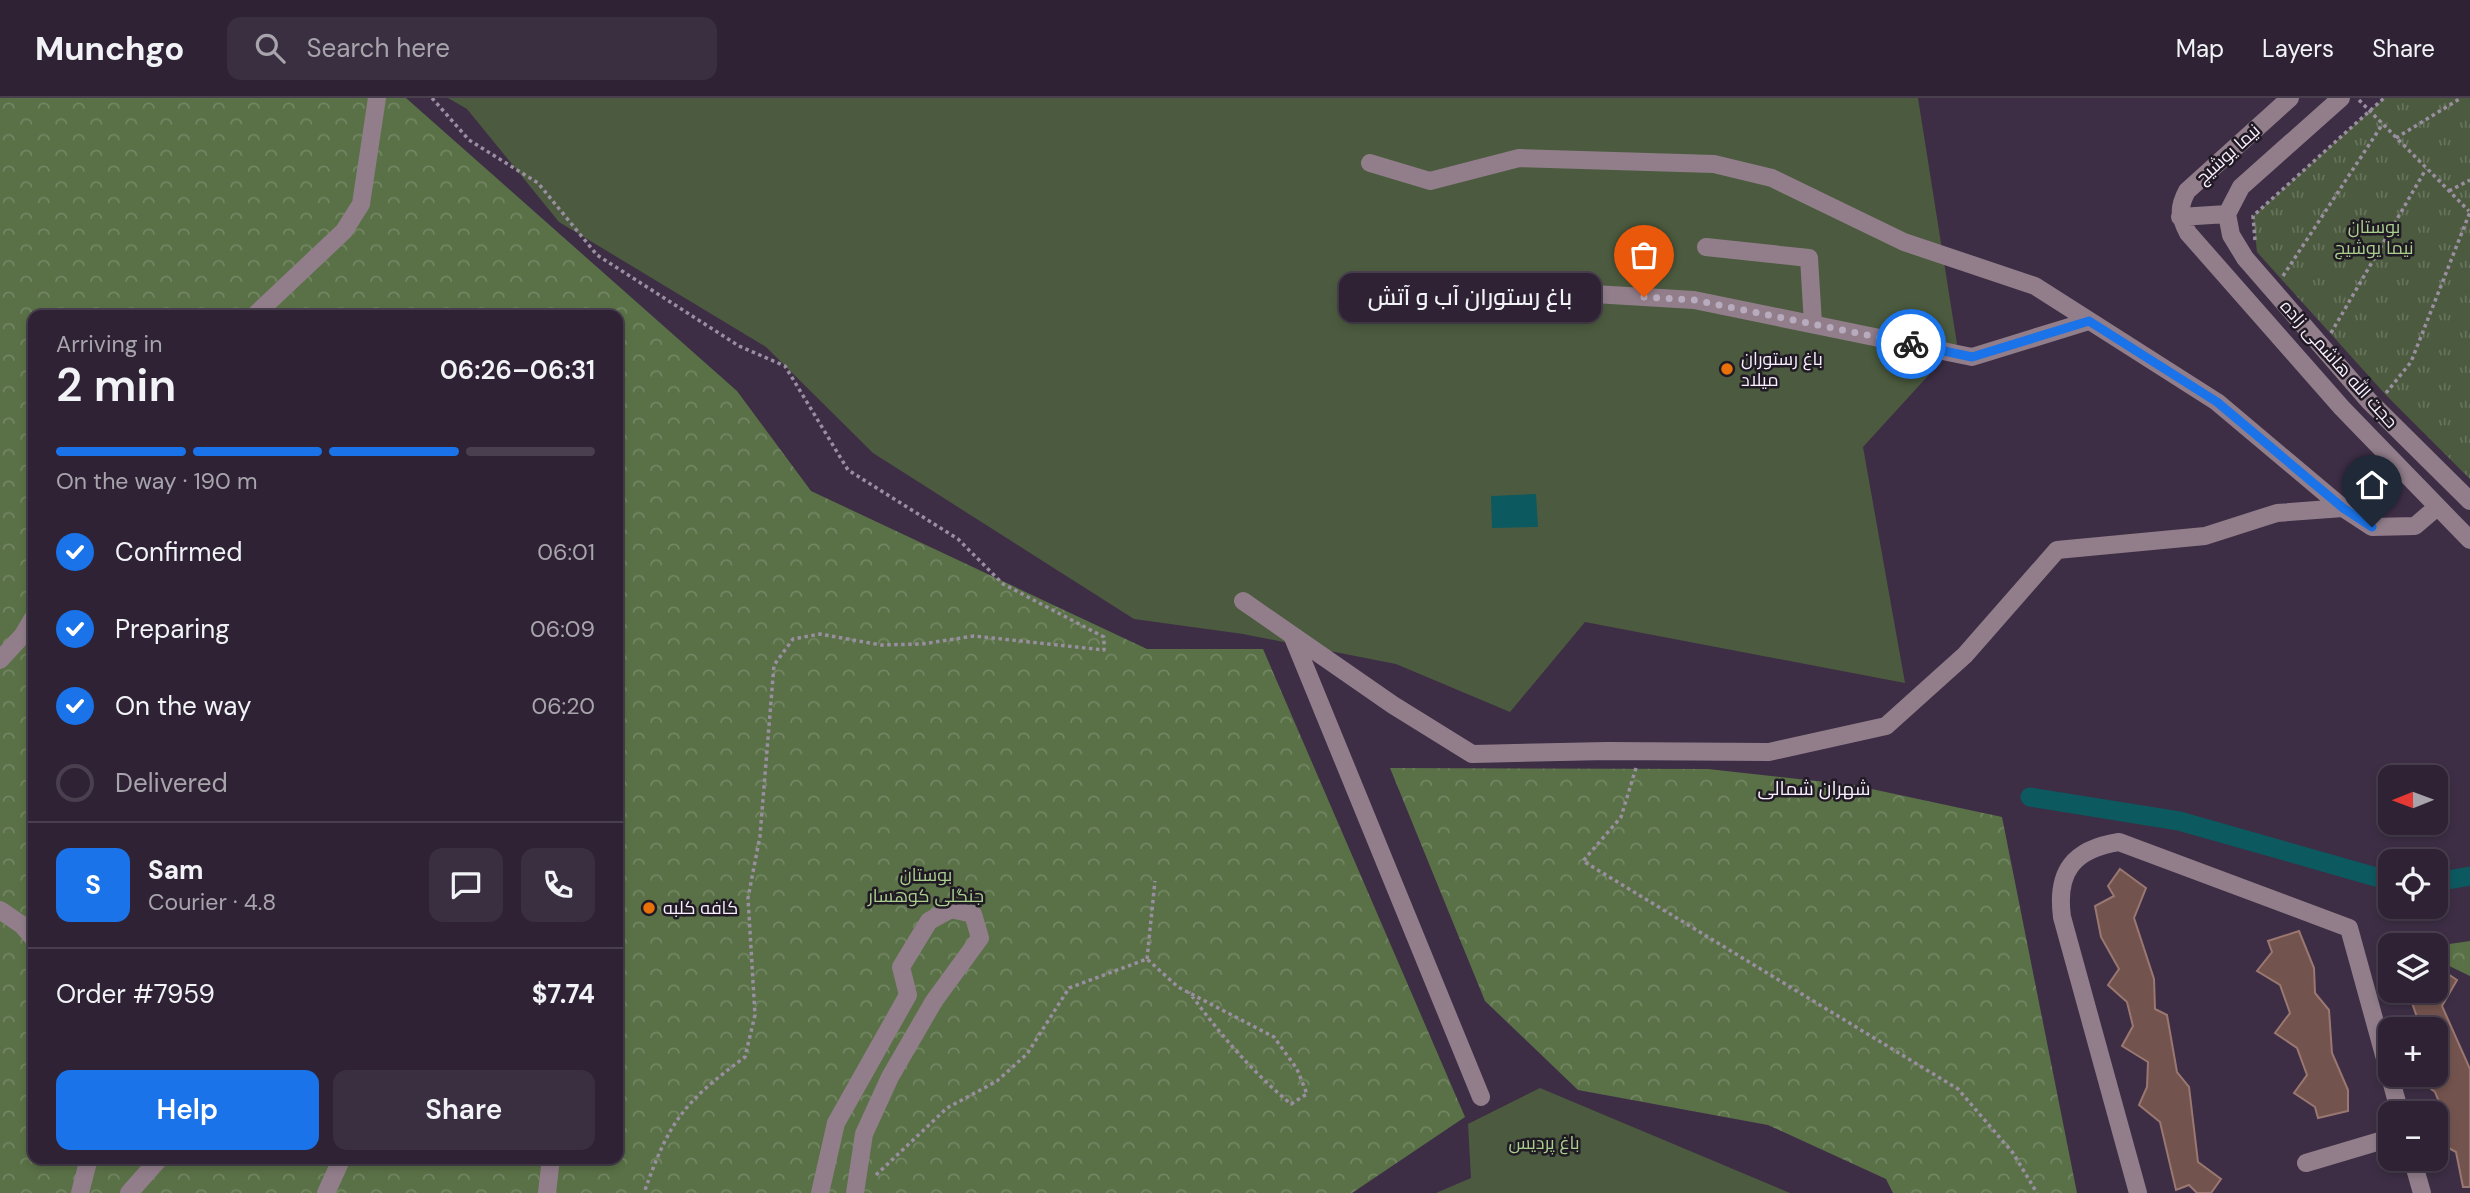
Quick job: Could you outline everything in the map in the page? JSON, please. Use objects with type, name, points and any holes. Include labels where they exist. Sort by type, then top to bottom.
[{"type":"street","points":[[260,310],[344,231],[361,204],[377,98]]},
{"type":"street","name":"نیما یوشیج","points":[[2180,217],[2180,205],[2187,191],[2290,98]]},
{"type":"street","name":"نیما یوشیج","points":[[2227,214],[2241,187],[2341,98]]},
{"type":"street","points":[[1370,163],[1430,181],[1520,158],[1714,164],[1772,178],[1904,242],[2035,286],[2217,402],[2343,508],[2372,527],[2415,526],[2436,508]]},
{"type":"street","points":[[2227,214],[2180,217],[2188,233],[2324,388],[2436,508],[2470,540]]},
{"type":"street","name":"حجت الله هاشمی زاده","points":[[2227,214],[2231,235],[2245,257],[2369,401],[2470,501]]},
{"type":"street","points":[[1706,247],[1809,258],[1813,324]]},
{"type":"street","points":[[1594,294],[1695,300],[1972,357],[2089,321]]},
{"type":"street","points":[[1243,601],[1392,705],[1472,754],[1769,752],[1886,726],[1965,655],[2057,550],[2205,536],[2277,513],[2343,508]]},
{"type":"street","points":[[0,660],[28,626]]},
{"type":"street","points":[[1292,635],[1481,1097]]},
{"type":"street","points":[[2138,1193],[2062,917],[2059,895],[2065,874],[2071,865],[2097,845],[2119,842],[2349,928],[2397,1101]]},
{"type":"street","points":[[820,1193],[836,1123],[908,995],[901,967],[929,921],[951,909],[973,914],[980,938],[934,1001],[890,1077],[864,1134],[855,1193]]},
{"type":"street","points":[[0,910],[28,932]]},
{"type":"street","points":[[908,995],[934,1001]]},
{"type":"street","points":[[2306,1163],[2378,1142]]},
{"type":"street","points":[[80,1193],[87,1164]]},
{"type":"street","points":[[129,1193],[155,1164]]},
{"type":"street","points":[[326,1193],[339,1164]]},
{"type":"street","points":[[547,1193],[550,1164]]},
{"type":"street","points":[[2416,1171],[2422,1193]]},
{"type":"path","points":[[432,98],[470,140],[538,183],[597,255],[739,346],[785,366],[848,470],[958,538],[1003,584],[1104,637],[1104,650],[974,636],[895,645],[820,634],[793,639],[774,665],[760,836],[748,898],[755,1015],[746,1057],[705,1086],[679,1113],[657,1155],[644,1193]]},
{"type":"path","points":[[2357,98],[2470,212],[2411,362],[2385,394],[2376,384]]},
{"type":"path","points":[[2257,252],[2253,216],[2384,98]]},
{"type":"path","points":[[2396,138],[2462,98]]},
{"type":"path","points":[[2282,277],[2382,125]]},
{"type":"path","points":[[2323,324],[2331,334],[2426,169]]},
{"type":"path","points":[[2449,191],[2470,180]]},
{"type":"path","points":[[2273,269],[2290,287]]},
{"type":"path","points":[[1642,751],[1621,817],[1583,861],[1958,1089],[2012,1153],[2037,1193]]},
{"type":"path","points":[[1147,959],[1155,881]]},
{"type":"path","points":[[1147,959],[1189,992],[1273,1037],[1297,1069],[1307,1094],[1291,1104],[1261,1080],[1220,1035],[1189,992]]},
{"type":"path","points":[[871,1180],[947,1108],[997,1081],[1027,1054],[1069,988],[1147,959]]},
{"type":"green space","name":"بوستان جنگلی کوهسار","points":[[0,98],[406,98],[737,391],[811,491],[1147,649],[1263,649],[1465,1117],[1352,1193],[0,1193]]},
{"type":"green space","points":[[448,98],[1918,98],[1957,344],[1863,447],[1905,683],[1585,622],[1510,712],[1396,664],[1243,634],[1134,619],[873,453],[766,347],[559,222],[467,109]]},
{"type":"green space","name":"بوستان نیما یوشیج","points":[[2384,98],[2470,98],[2470,479],[2385,394],[2257,252],[2253,216]]},
{"type":"green space","points":[[1390,768],[1708,769],[1853,785],[2002,817],[2077,1193],[1893,1193],[1886,1179],[1768,1125],[1578,1090],[1485,1001]]},
{"type":"green space","points":[[2470,941],[2470,976],[2448,965],[2448,944]]},
{"type":"green space","name":"باغ پردیس","points":[[1540,1088],[1790,1193],[1436,1193],[1471,1178],[1468,1124]]},
{"type":"shaded area","points":[[1536,494],[1538,527],[1492,528],[1491,496]]},
{"type":"building","points":[[2120,869],[2146,888],[2134,918],[2154,979],[2155,1009],[2167,1015],[2177,1072],[2189,1087],[2198,1162],[2221,1179],[2211,1193],[2197,1193],[2189,1185],[2176,1190],[2160,1122],[2139,1105],[2147,1087],[2148,1062],[2122,1046],[2133,1026],[2127,1002],[2108,985],[2119,969],[2101,937],[2095,906],[2114,896],[2108,886]]},
{"type":"building","points":[[2299,931],[2314,968],[2315,993],[2329,1010],[2332,1053],[2348,1090],[2348,1111],[2318,1118],[2315,1107],[2294,1093],[2307,1075],[2297,1048],[2275,1033],[2290,1013],[2280,985],[2257,971],[2272,952],[2268,941]]},
{"type":"building","points":[[2448,974],[2457,980],[2448,996]]},
{"type":"building","points":[[2412,1003],[2444,1003],[2442,1006],[2447,1017],[2417,1017]]},
{"type":"building","points":[[2448,1020],[2470,1069],[2470,1187],[2463,1187],[2456,1152],[2448,1148],[2448,1101],[2439,1101],[2435,1092],[2429,1087],[2448,1087]]},
{"type":"waterway","points":[[2030,797],[2179,821],[2378,878]]},
{"type":"waterway","points":[[2448,880],[2470,876]]},
{"type":"way so far","points":[[1644,297],[1695,300],[1911,344]]},
{"type":"place","name":"باغ رستوران آب و آتش","points":[[1644,297]]},
{"type":"place","name":"باغ رستوران میلاد","points":[[1727,369]]},
{"type":"place","name":"کافه کلبه","points":[[649,908]]},
{"type":"district","name":"شهران شمالی","points":[[1814,788]]},
{"type":"route","points":[[1911,344],[1972,357],[2089,321],[2217,402],[2343,508],[2372,527]]}]
